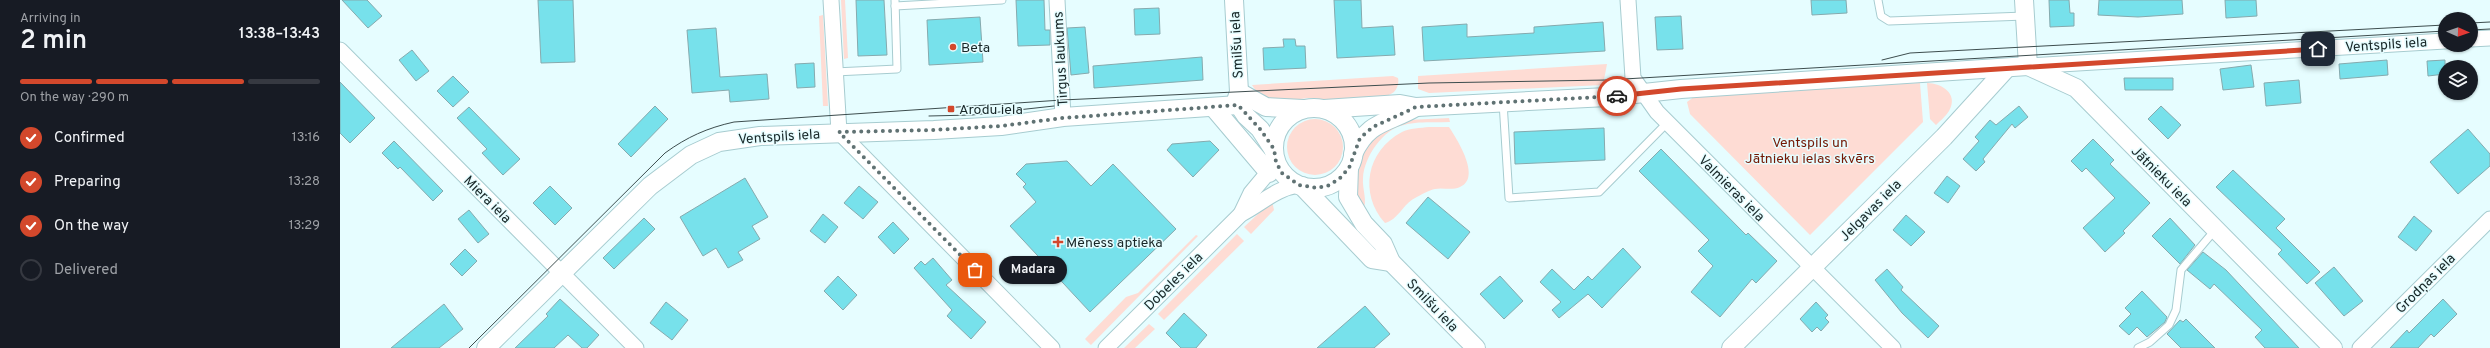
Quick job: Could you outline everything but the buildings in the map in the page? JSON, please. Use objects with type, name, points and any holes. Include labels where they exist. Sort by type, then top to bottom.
[{"type":"street","points":[[831,0],[834,72],[839,132],[1052,348]]},
{"type":"street","name":"Tirgus laukums","points":[[1057,0],[1063,118]]},
{"type":"street","name":"Smilšu iela","points":[[1234,0],[1238,99],[1252,97],[1266,107],[1304,109]]},
{"type":"street","name":"Valmieras iela","points":[[1628,0],[1633,78],[1667,123],[1893,348]]},
{"type":"street","points":[[2024,8],[2028,66]]},
{"type":"street","points":[[2478,39],[2490,38]]},
{"type":"street","name":"Ventspils iela","points":[[1324,110],[1400,104],[1416,107],[1503,102],[2028,66],[2438,41]]},
{"type":"street","name":"Miera iela","points":[[340,50],[636,348]]},
{"type":"street","name":"Jātnieku iela","points":[[2028,66],[2076,88],[2333,348]]},
{"type":"street","name":"Jelgavas iela","points":[[1731,348],[1944,137],[2006,68]]},
{"type":"street","points":[[1238,99],[1260,129],[1272,160]]},
{"type":"street","name":"Ventspils iela","points":[[486,348],[650,186],[691,155],[719,142],[753,136],[934,130],[1001,126],[1063,118],[1213,107],[1238,99]]},
{"type":"street","points":[[1213,107],[1272,160],[1282,173],[1301,186],[1372,259],[1391,262]]},
{"type":"street","name":"Ventspils iela","points":[[1351,161],[1360,138],[1373,127],[1416,107]]},
{"type":"street","points":[[1304,109],[1324,110],[1335,114],[1347,127],[1353,143],[1351,161],[1340,178],[1330,185],[1317,188],[1301,186],[1277,190],[1259,204],[1240,214],[1272,160],[1276,136],[1282,124],[1292,115],[1304,109]]},
{"type":"street","name":"Smilšu iela","points":[[1351,161],[1348,197],[1364,224],[1383,244],[1391,262],[1476,348]]},
{"type":"street","name":"Dobeles iela","points":[[1106,348],[1240,214]]},
{"type":"street","name":"Grodņas iela","points":[[2360,348],[2490,219]]},
{"type":"lane","points":[[834,72],[897,69],[895,3],[1002,0]]},
{"type":"lane","points":[[1878,0],[1881,16],[1889,21],[2024,8]]},
{"type":"lane","points":[[1503,102],[1509,198],[1599,192],[1667,123]]},
{"type":"lane","points":[[2138,348],[2150,342],[2169,325],[2176,310],[2181,270],[2215,230]]},
{"type":"green space","points":[[841,0],[845,0],[848,58],[844,59]]},
{"type":"green space","points":[[823,15],[828,106],[823,106],[819,16]]},
{"type":"green space","points":[[1607,64],[1603,85],[1429,93],[1418,89],[1418,76]]},
{"type":"green space","points":[[1393,76],[1398,78],[1398,83],[1394,92],[1390,95],[1374,99],[1347,102],[1334,102],[1310,98],[1275,102],[1267,100],[1257,92],[1252,85]]},
{"type":"green space","name":"Ventspils un Jātnieku ielas skvērs","points":[[1920,83],[1923,122],[1810,235],[1690,114],[1687,102],[1695,96]]},
{"type":"green space","points":[[1927,83],[1943,87],[1952,99],[1952,105],[1949,111],[1936,125],[1930,119]]},
{"type":"green space","points":[[1449,118],[1450,122],[1404,125],[1389,132],[1382,138],[1371,153],[1364,170],[1363,182],[1365,203],[1363,211],[1356,200],[1355,180],[1363,151],[1373,133],[1407,120]]},
{"type":"green space","points":[[1310,119],[1320,119],[1335,127],[1341,136],[1343,147],[1341,158],[1335,167],[1320,175],[1310,175],[1299,170],[1292,163],[1287,152],[1287,142],[1292,131],[1299,124]]},
{"type":"green space","points":[[1429,127],[1449,127],[1466,158],[1469,176],[1466,182],[1460,187],[1438,189],[1425,193],[1407,204],[1393,219],[1385,223],[1377,212],[1369,186],[1370,174],[1374,161],[1380,150],[1390,140],[1402,132]]},
{"type":"green space","points":[[1272,201],[1274,210],[1251,234],[1244,227]]},
{"type":"green space","points":[[1237,234],[1244,241],[1164,320],[1158,314]]},
{"type":"green space","points":[[1196,235],[1198,236],[1091,345],[1085,339],[1126,297],[1138,293]]},
{"type":"green space","points":[[1149,324],[1155,329],[1135,348],[1124,348]]},
{"type":"tram line","points":[[2478,23],[2490,22]]},
{"type":"tram line","points":[[1882,60],[1910,53],[2438,25]]},
{"type":"tram line","points":[[2478,30],[2490,29]]},
{"type":"tram line","points":[[469,348],[665,153],[681,142],[698,134],[715,127],[734,122],[1062,100],[1429,83],[1607,80],[2438,31]]},
{"type":"tram line","points":[[929,116],[972,115],[1054,106]]},
{"type":"way so far","points":[[975,270],[839,132],[934,130],[1001,126],[1063,118],[1238,105],[1246,116],[1260,129],[1274,149],[1276,162],[1282,173],[1292,182],[1302,186],[1317,188],[1330,185],[1340,178],[1349,168],[1360,138],[1373,127],[1416,107],[1617,96]]},
{"type":"place","name":"Beta","points":[[953,47]]},
{"type":"place","name":"Arodu iela","points":[[951,109]]},
{"type":"place","name":"Mēness aptieka","points":[[1058,242]]},
{"type":"place","name":"Madara","points":[[975,270]]},
{"type":"route","points":[[1617,96],[1681,89],[2028,66],[2318,49]]}]
